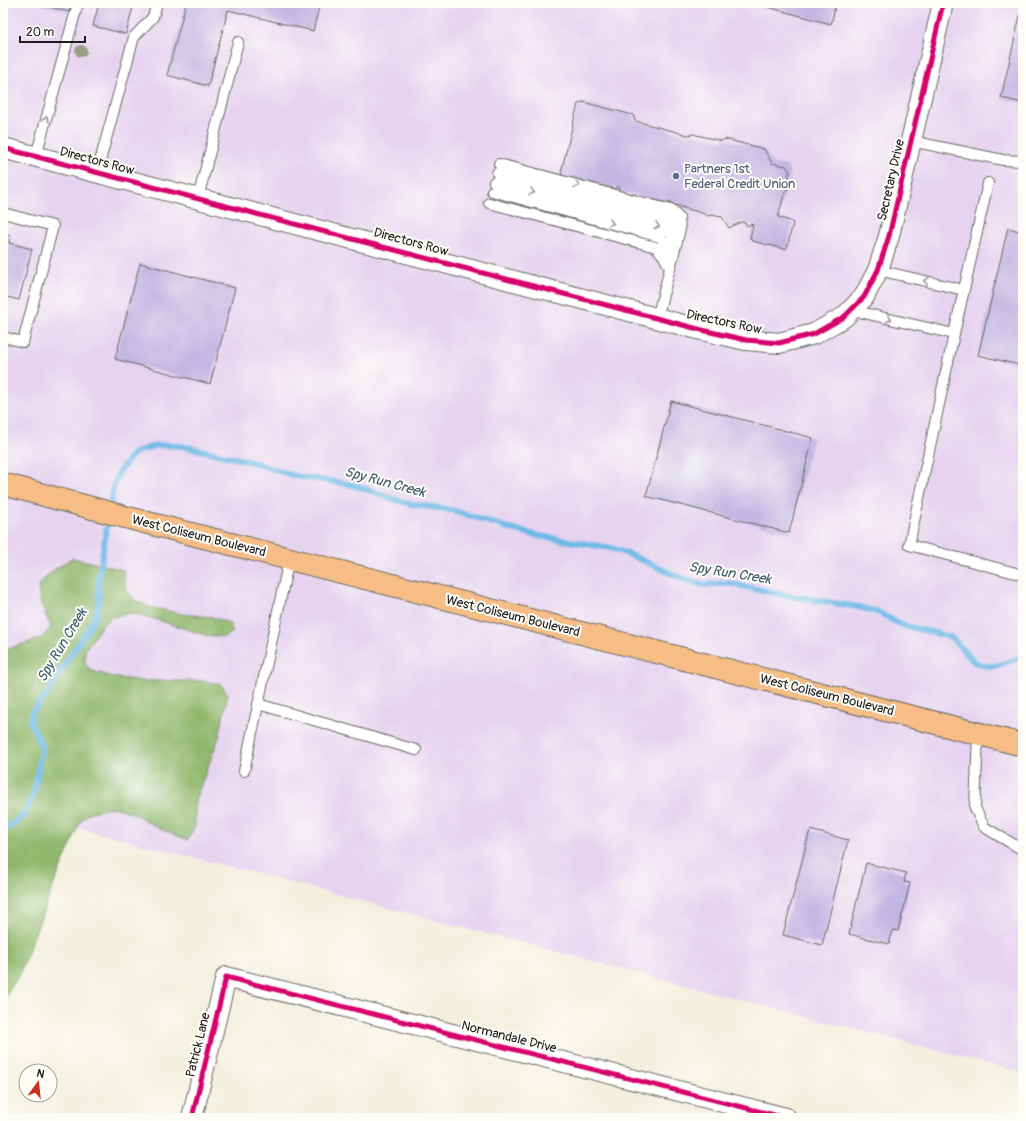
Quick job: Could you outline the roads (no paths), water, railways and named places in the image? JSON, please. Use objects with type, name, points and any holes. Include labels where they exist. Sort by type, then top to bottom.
[{"type":"highway","name":"West Coliseum Boulevard","points":[[3,484],[140,521],[1023,745]]},
{"type":"street","name":"Secretary Drive","points":[[814,334],[844,317],[864,297],[878,270],[889,236],[943,3]]},
{"type":"street","name":"Directors Row","points":[[3,148],[746,340],[780,343],[814,334]]},
{"type":"street","name":"Patrick Lane","points":[[192,1118],[226,978]]},
{"type":"street","name":"Normandale Drive","points":[[226,978],[786,1118]]},
{"type":"lane","points":[[36,156],[78,3]]},
{"type":"lane","points":[[97,172],[134,37],[153,17],[157,3]]},
{"type":"lane","points":[[198,198],[238,42]]},
{"type":"lane","points":[[911,142],[1003,160],[1023,161]]},
{"type":"lane","points":[[496,178],[663,228],[671,233],[677,241]]},
{"type":"lane","points":[[496,178],[671,210],[679,218],[680,229],[657,318]]},
{"type":"lane","points":[[496,178],[660,237],[666,244],[673,258]]},
{"type":"lane","points":[[988,183],[909,545],[1023,575]]},
{"type":"lane","points":[[489,203],[656,247],[663,255],[670,268]]},
{"type":"lane","points":[[3,213],[53,226],[23,342],[3,337]]},
{"type":"lane","points":[[878,270],[964,290]]},
{"type":"lane","points":[[851,310],[954,334]]},
{"type":"lane","points":[[244,771],[289,559]]},
{"type":"lane","points":[[258,704],[416,750]]},
{"type":"lane","points":[[978,734],[975,808],[984,827],[1023,850]]},
{"type":"waterway","name":"Spy Run Creek","points":[[3,831],[22,817],[30,803],[35,787],[42,747],[30,722],[32,712],[53,685],[66,662],[92,623],[96,614],[99,600],[98,580],[114,484],[119,472],[134,453],[154,446],[182,446],[248,461],[295,476],[349,484],[411,504],[452,510],[539,536],[611,548],[633,556],[681,578],[705,585],[728,583],[878,612],[901,625],[952,638],[974,662],[986,666],[995,666],[1023,657]]},
{"type":"place","name":"Partners 1st Federal Credit Union","points":[[676,176]]}]
